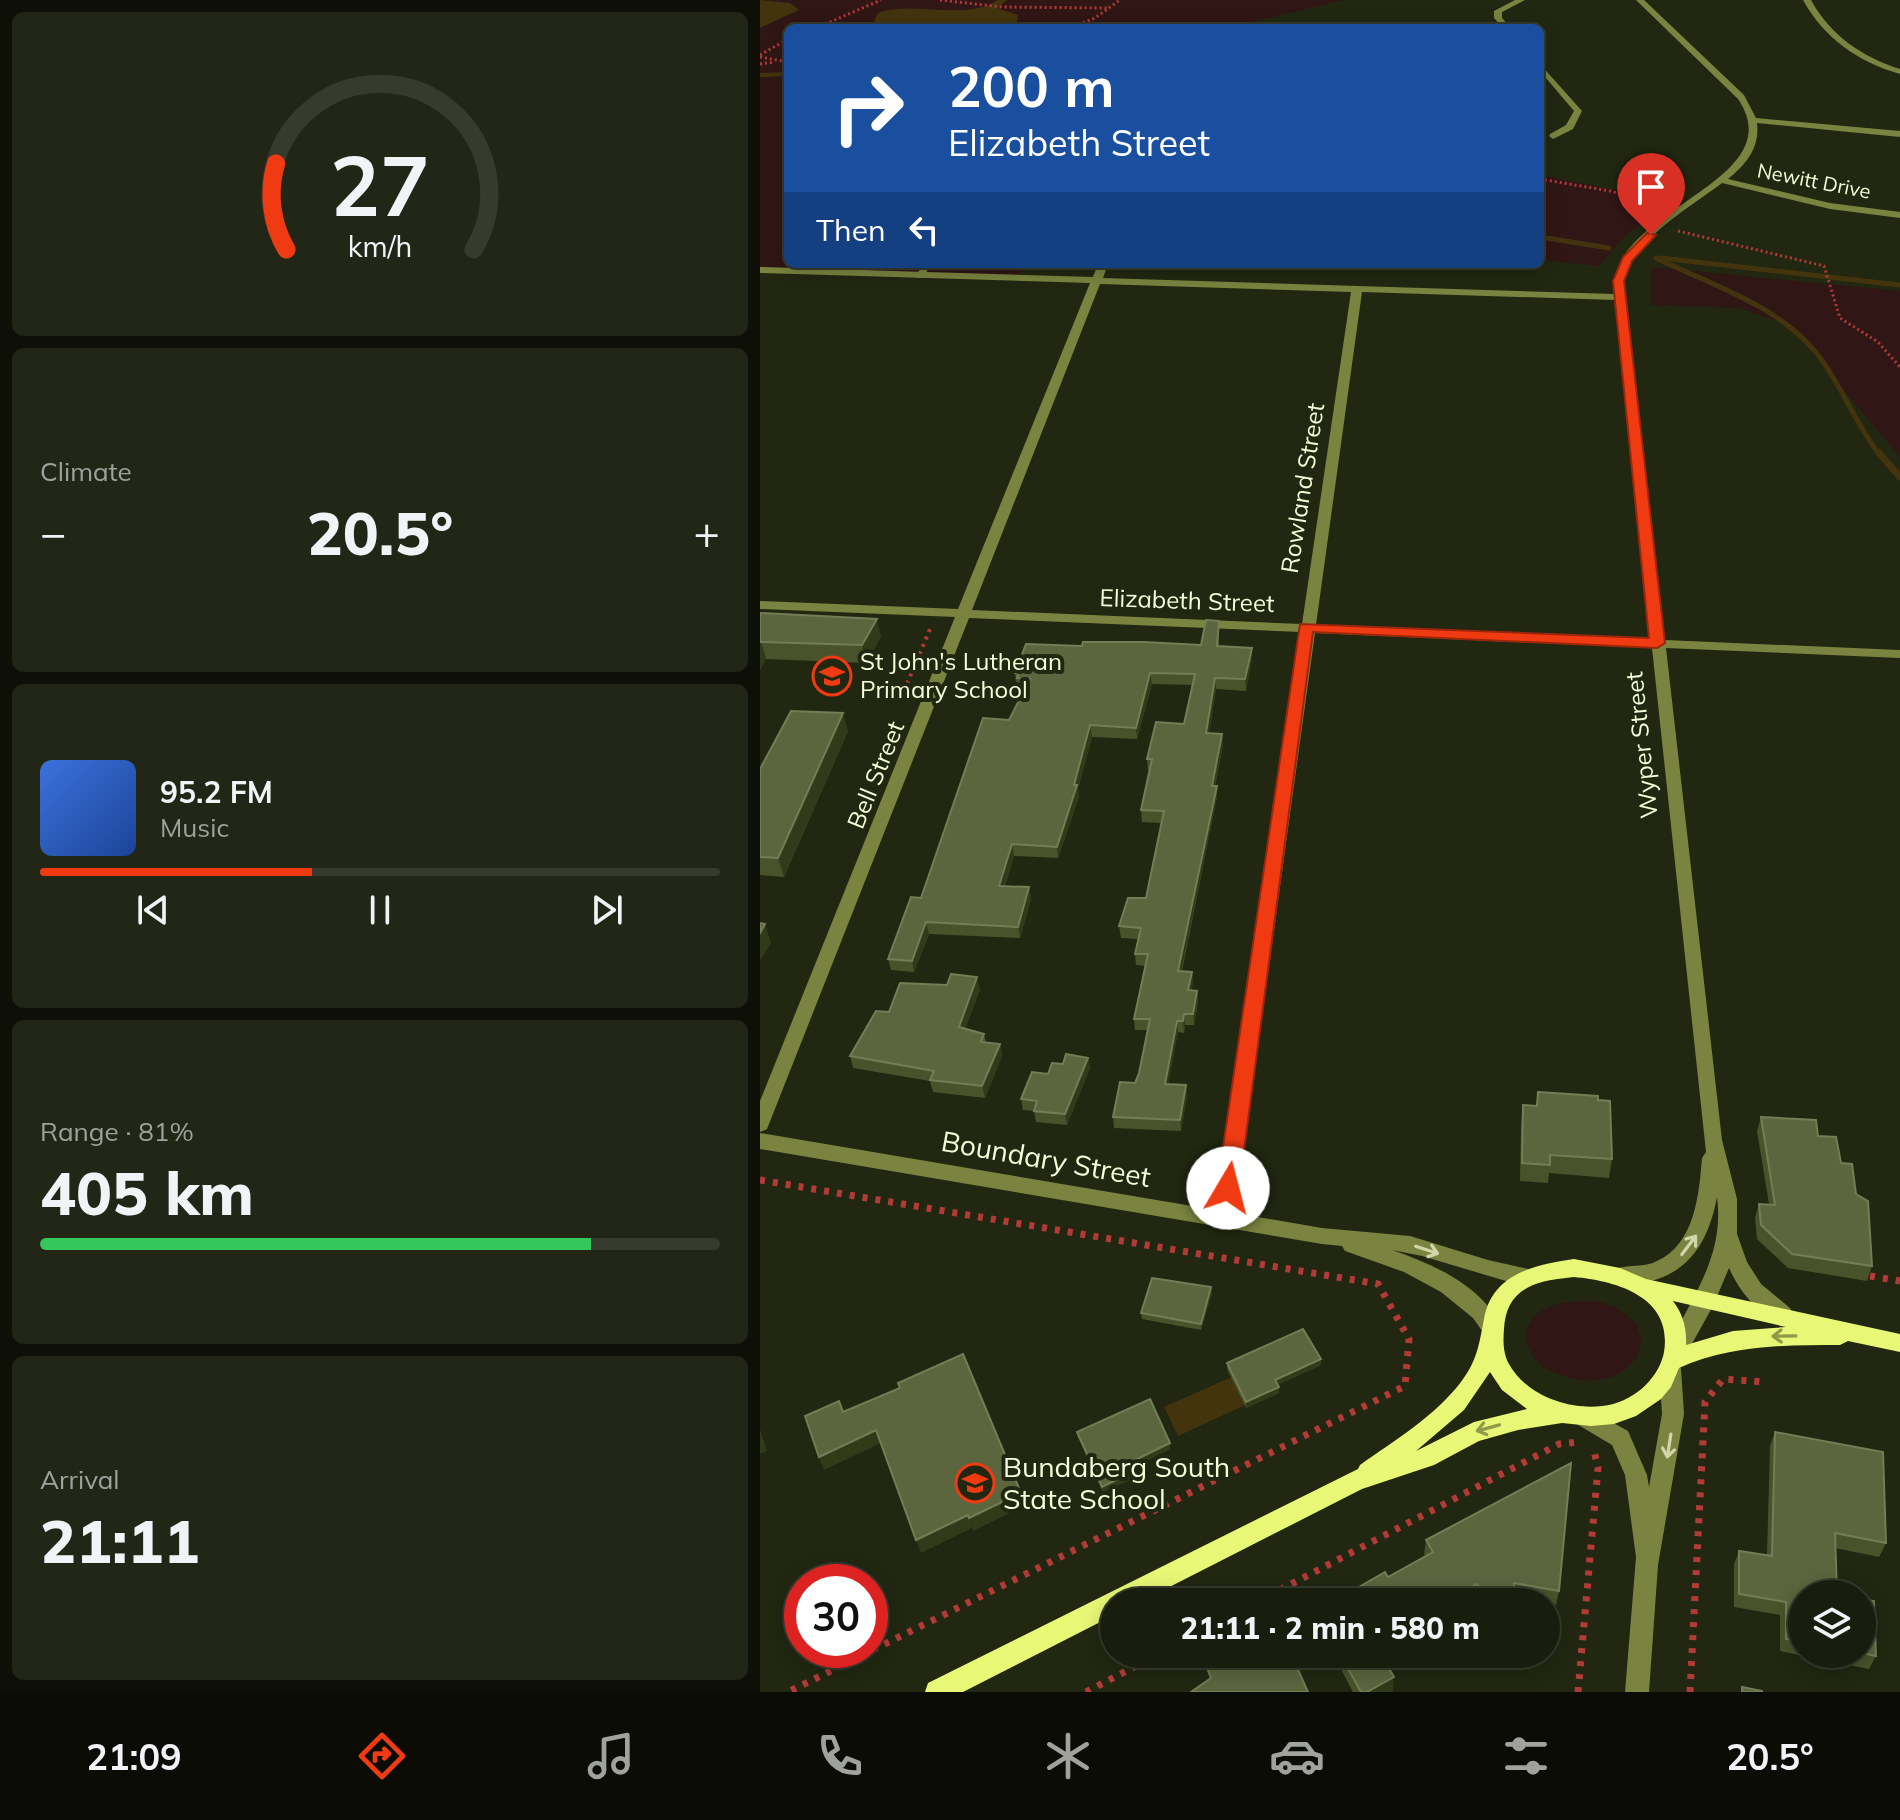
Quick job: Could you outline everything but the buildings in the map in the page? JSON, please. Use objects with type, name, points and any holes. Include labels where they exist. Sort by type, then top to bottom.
[{"type":"street","points":[[1503,24],[1498,18],[1498,11],[1521,0]]},
{"type":"street","points":[[1640,0],[1741,97],[1753,120],[1749,151],[1721,180]]},
{"type":"street","points":[[1807,0],[1822,26],[1867,59],[1900,72]]},
{"type":"street","points":[[1544,71],[1578,111],[1570,127],[1553,136]]},
{"type":"street","points":[[1753,120],[1900,134]]},
{"type":"street","name":"Newitt Drive","points":[[1721,180],[1830,206],[1900,215]]},
{"type":"street","name":"Wyper Street","points":[[1672,1362],[1705,1299],[1729,1235],[1728,1206],[1713,1140],[1657,643],[1621,297],[1622,268],[1646,239],[1721,180]]},
{"type":"street","name":"Bell Street","points":[[760,1124],[1101,268]]},
{"type":"street","points":[[760,270],[1621,297]]},
{"type":"street","name":"Rowland Street","points":[[1224,1219],[1306,627],[1357,288]]},
{"type":"street","name":"Elizabeth Street","points":[[760,605],[1900,654]]},
{"type":"street","name":"Wyper Street","points":[[1622,1275],[1641,1276],[1657,1271],[1678,1259],[1695,1239],[1708,1205],[1713,1140]]},
{"type":"street","name":"Boundary Street","points":[[760,1141],[1322,1236],[1405,1244],[1502,1275],[1530,1277]]},
{"type":"street","points":[[1729,1235],[1739,1273],[1749,1289],[1783,1314]]},
{"type":"street","name":"Boundary Street","points":[[1322,1236],[1421,1271],[1473,1304],[1492,1335]]},
{"type":"street","points":[[1142,1588],[1357,1480],[1440,1421],[1462,1400],[1485,1362],[1502,1298],[1512,1286],[1530,1277],[1574,1268],[1622,1275],[1660,1299],[1671,1315],[1676,1331],[1672,1362],[1673,1414],[1646,1565],[1637,1692]]},
{"type":"street","points":[[1643,1286],[1783,1314],[1862,1337],[1900,1343]]},
{"type":"street","points":[[1492,1335],[1497,1367],[1509,1385],[1546,1409],[1606,1427],[1623,1445],[1636,1475],[1646,1565]]},
{"type":"street","points":[[1357,1480],[1426,1458],[1474,1432],[1518,1420],[1612,1414],[1634,1407],[1655,1392],[1672,1362],[1693,1350],[1742,1338],[1862,1337]]},
{"type":"street","points":[[937,1692],[1100,1609]]},
{"type":"lane","points":[[920,276],[925,268]]},
{"type":"path","points":[[825,24],[881,0]]},
{"type":"path","points":[[940,0],[1002,7],[1109,8]]},
{"type":"path","points":[[1079,24],[1095,18],[1120,0]]},
{"type":"path","points":[[760,56],[784,40]]},
{"type":"path","points":[[760,56],[784,61]]},
{"type":"path","points":[[760,64],[784,61]]},
{"type":"path","points":[[1544,180],[1597,188],[1667,207],[1657,215]]},
{"type":"path","points":[[1666,239],[1679,230],[1824,266],[1840,318],[1878,342],[1900,367]]},
{"type":"path","points":[[904,691],[930,629]]},
{"type":"path","points":[[760,1180],[1378,1284],[1409,1339],[1405,1386],[788,1692]]},
{"type":"path","points":[[1870,1276],[1900,1281]]},
{"type":"path","points":[[1690,1692],[1705,1402],[1723,1379],[1766,1382]]},
{"type":"path","points":[[1284,1588],[1559,1444],[1579,1442],[1595,1453],[1598,1468],[1578,1692]]},
{"type":"path","points":[[1086,1692],[1132,1668]]},
{"type":"shaded area","points":[[760,0],[1344,0],[1252,24],[784,24],[784,268],[1023,268],[1017,279],[760,271]]},
{"type":"shaded area","points":[[760,0],[790,3],[799,10],[760,28]]},
{"type":"shaded area","points":[[1007,0],[997,8],[1018,15],[1017,24],[882,24],[874,21],[878,13],[893,10],[955,10]]},
{"type":"shaded area","points":[[1544,176],[1671,201],[1625,236],[1599,266],[1544,260]]},
{"type":"shaded area","points":[[1651,267],[1900,291],[1900,457],[1788,324],[1739,308],[1651,305]]},
{"type":"shaded area","points":[[1596,1301],[1622,1311],[1637,1326],[1641,1342],[1636,1358],[1622,1371],[1603,1379],[1578,1380],[1540,1364],[1533,1356],[1527,1339],[1527,1330],[1537,1314],[1559,1304]]},
{"type":"shaded area","points":[[1254,1367],[1269,1394],[1178,1436],[1164,1407]]},
{"type":"waterway","points":[[760,75],[784,74]]},
{"type":"waterway","points":[[1544,238],[1609,248]]},
{"type":"waterway","points":[[1656,258],[1764,309],[1802,338],[1827,367],[1879,454]]},
{"type":"waterway","points":[[1661,258],[1900,285]]},
{"type":"waterway","points":[[1878,452],[1900,477]]},
{"type":"place","name":"St John's Lutheran Primary School","points":[[832,676]]},
{"type":"place","name":"Bundaberg South State School","points":[[975,1483]]},
{"type":"route","points":[[1228,1188],[1306,627],[1657,643],[1618,281],[1633,251],[1651,235]]}]
